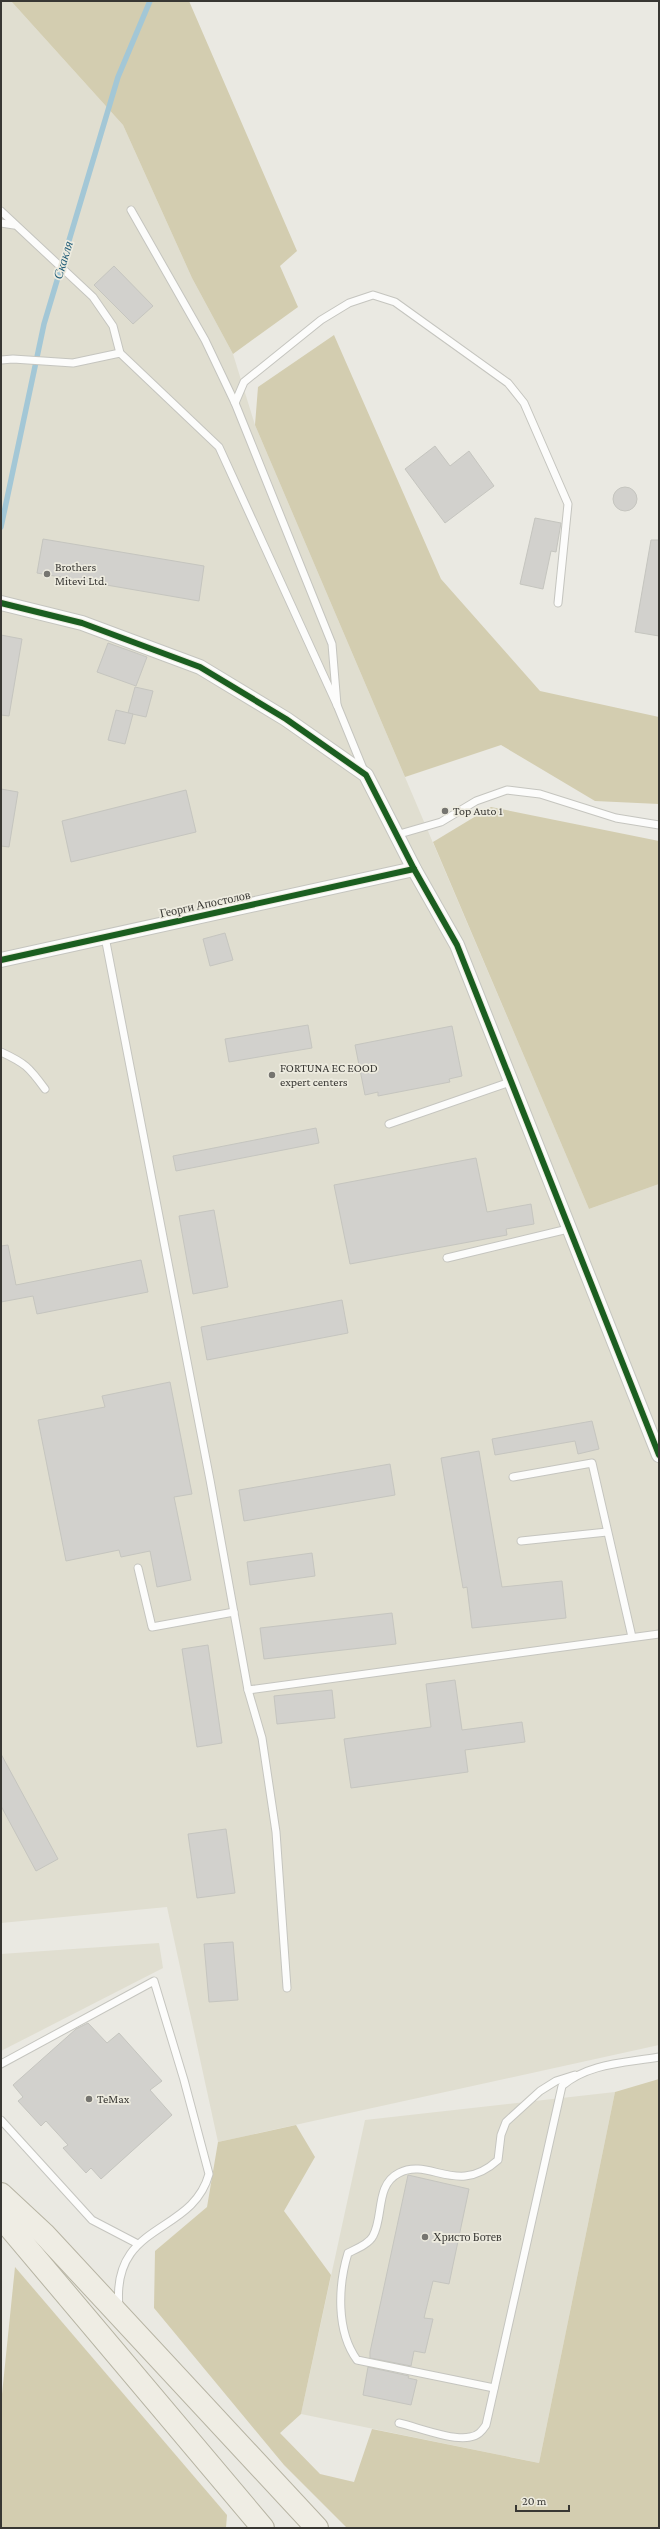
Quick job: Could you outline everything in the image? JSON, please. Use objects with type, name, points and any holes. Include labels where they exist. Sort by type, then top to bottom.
[{"type":"main road","points":[[1,2194],[44,2234],[120,2318],[317,2528]]},
{"type":"main road","points":[[1,2217],[263,2528]]},
{"type":"street","points":[[1,603],[82,623],[200,667],[286,719],[366,775],[414,869],[457,945],[568,1229],[659,1455]]},
{"type":"street","name":"Георги Апостолов","points":[[1,960],[414,869]]},
{"type":"lane","points":[[131,210],[204,340],[234,403],[332,644],[337,705]]},
{"type":"lane","points":[[1,211],[14,225],[93,297],[113,326],[120,353],[219,447],[337,705],[366,775]]},
{"type":"lane","points":[[1,223],[14,225]]},
{"type":"lane","points":[[234,403],[244,382],[322,320],[349,303],[373,296],[395,302],[508,383],[524,403],[568,504],[558,603]]},
{"type":"lane","points":[[1,360],[13,359],[73,363],[120,353]]},
{"type":"lane","points":[[396,835],[440,822],[476,801],[508,790],[540,794],[616,818],[659,825]]},
{"type":"lane","points":[[106,937],[248,1690],[262,1738],[276,1832],[287,1988]]},
{"type":"lane","points":[[1,1052],[19,1059],[31,1068],[46,1089]]},
{"type":"lane","points":[[388,1124],[510,1082]]},
{"type":"lane","points":[[447,1258],[568,1229]]},
{"type":"lane","points":[[513,1477],[592,1463],[632,1637]]},
{"type":"lane","points":[[521,1541],[607,1532]]},
{"type":"lane","points":[[138,1568],[152,1627],[234,1612]]},
{"type":"lane","points":[[248,1690],[659,1634]]},
{"type":"lane","points":[[1,2064],[154,1981],[184,2080],[209,2174],[205,2187],[196,2201],[138,2244],[125,2261],[119,2276],[120,2318]]},
{"type":"lane","points":[[494,2388],[356,2360],[348,2348],[343,2335],[342,2274],[348,2253],[362,2246],[373,2237],[386,2182],[399,2172],[413,2169],[457,2177],[473,2175],[487,2170],[498,2160],[501,2135],[506,2122],[540,2091],[556,2081],[594,2068],[659,2057]]},
{"type":"lane","points":[[399,2423],[458,2437],[470,2438],[481,2433],[486,2425],[557,2099],[562,2086],[575,2074]]},
{"type":"lane","points":[[1,2120],[92,2220],[138,2244]]},
{"type":"shaded area","points":[[1,1],[11,1],[123,125],[192,278],[233,354],[255,425],[589,1209],[659,1184],[659,2045],[218,2142],[167,1907],[1,1923]]},
{"type":"shaded area","points":[[11,1],[189,1],[297,251],[280,266],[298,307],[233,354],[192,278],[123,125]]},
{"type":"shaded area","points":[[334,335],[441,579],[540,691],[659,717],[659,804],[595,801],[501,745],[405,777],[255,425],[258,387]]},
{"type":"shaded area","points":[[491,807],[659,841],[659,1184],[589,1209],[433,842]]},
{"type":"shaded area","points":[[159,1943],[163,1968],[1,2051],[1,1954]]},
{"type":"shaded area","points":[[659,2079],[659,2528],[347,2528],[284,2465],[154,2308],[155,2251],[207,2207],[218,2142],[296,2125],[315,2157],[284,2211],[331,2275],[301,2414],[280,2433],[320,2474],[354,2482],[372,2429],[539,2463],[615,2092]]},
{"type":"shaded area","points":[[615,2092],[539,2463],[301,2414],[365,2120]]},
{"type":"shaded area","points":[[15,2267],[227,2515],[226,2528],[1,2528],[1,2404]]},
{"type":"building","points":[[114,266],[153,306],[133,324],[94,285]]},
{"type":"building","points":[[435,446],[450,466],[469,451],[494,486],[445,523],[405,469]]},
{"type":"building","points":[[625,487],[633,491],[637,499],[633,507],[625,511],[617,507],[613,499],[617,491]]},
{"type":"building","points":[[535,518],[561,523],[556,552],[551,551],[543,589],[520,584]]},
{"type":"building","points":[[43,539],[204,566],[199,601],[37,573]]},
{"type":"building","points":[[651,540],[659,540],[659,636],[635,632]]},
{"type":"building","points":[[1,635],[22,639],[9,716],[1,715]]},
{"type":"building","points":[[108,643],[147,657],[136,686],[97,672]]},
{"type":"building","points":[[135,687],[153,691],[146,717],[128,713]]},
{"type":"building","points":[[116,710],[133,714],[125,744],[108,740]]},
{"type":"building","points":[[1,789],[18,792],[9,847],[1,846]]},
{"type":"building","points":[[186,790],[196,832],[71,862],[62,821]]},
{"type":"building","points":[[225,933],[233,960],[210,966],[203,939]]},
{"type":"building","points":[[308,1025],[312,1048],[229,1062],[225,1039]]},
{"type":"building","points":[[452,1026],[462,1076],[449,1079],[450,1082],[378,1096],[378,1092],[365,1095],[355,1045]]},
{"type":"building","points":[[316,1128],[319,1143],[176,1171],[173,1156]]},
{"type":"building","points":[[476,1158],[487,1212],[531,1204],[534,1224],[506,1229],[507,1235],[350,1264],[334,1185]]},
{"type":"building","points":[[214,1210],[228,1287],[193,1294],[179,1216]]},
{"type":"building","points":[[8,1245],[16,1285],[141,1260],[148,1292],[37,1314],[33,1296],[1,1302],[1,1246]]},
{"type":"building","points":[[342,1300],[348,1333],[207,1360],[201,1327]]},
{"type":"building","points":[[170,1382],[192,1494],[174,1497],[191,1580],[157,1587],[150,1551],[121,1557],[119,1550],[66,1561],[38,1420],[105,1407],[102,1396]]},
{"type":"building","points":[[592,1421],[599,1449],[578,1454],[575,1441],[495,1455],[492,1439]]},
{"type":"building","points":[[479,1451],[502,1587],[562,1581],[566,1618],[472,1628],[467,1587],[463,1588],[441,1458]]},
{"type":"building","points":[[390,1464],[395,1495],[244,1521],[239,1490]]},
{"type":"building","points":[[312,1553],[315,1576],[250,1585],[247,1562]]},
{"type":"building","points":[[392,1613],[396,1644],[264,1659],[260,1628]]},
{"type":"building","points":[[208,1645],[222,1743],[197,1747],[182,1649]]},
{"type":"building","points":[[455,1680],[462,1730],[522,1722],[525,1742],[465,1750],[468,1772],[351,1788],[344,1739],[431,1727],[426,1684]]},
{"type":"building","points":[[332,1690],[335,1718],[277,1724],[274,1696]]},
{"type":"building","points":[[1,1754],[58,1859],[36,1871],[1,1806]]},
{"type":"building","points":[[226,1829],[235,1893],[197,1898],[188,1834]]},
{"type":"building","points":[[233,1942],[238,2000],[209,2002],[204,1944]]},
{"type":"building","name":"TeMax","points":[[88,2023],[107,2043],[119,2033],[162,2081],[150,2090],[172,2115],[101,2179],[91,2168],[86,2173],[63,2148],[68,2145],[46,2121],[41,2126],[18,2101],[23,2097],[13,2085],[76,2029]]},
{"type":"building","points":[[408,2175],[469,2189],[449,2284],[433,2281],[424,2318],[433,2319],[425,2353],[414,2351],[411,2366],[370,2358],[370,2352]]},
{"type":"building","points":[[368,2367],[409,2376],[408,2378],[417,2380],[411,2405],[363,2395]]},
{"type":"waterway","name":"Скакля","points":[[1,527],[44,324],[118,77],[150,1]]},
{"type":"cycle path","points":[[1,603],[82,623],[200,667],[286,719],[366,775],[414,869],[457,945],[659,1455]]},
{"type":"cycle path","points":[[1,960],[414,869]]},
{"type":"place","name":"Brothers Mitevi Ltd.","points":[[47,574]]},
{"type":"place","name":"Top Auto 1","points":[[445,811]]},
{"type":"place","name":"FORTUNA EC EOOD expert centers","points":[[272,1075]]},
{"type":"place","name":"TeMax","points":[[89,2099]]},
{"type":"place","name":"Христо Ботев","points":[[425,2237]]}]
